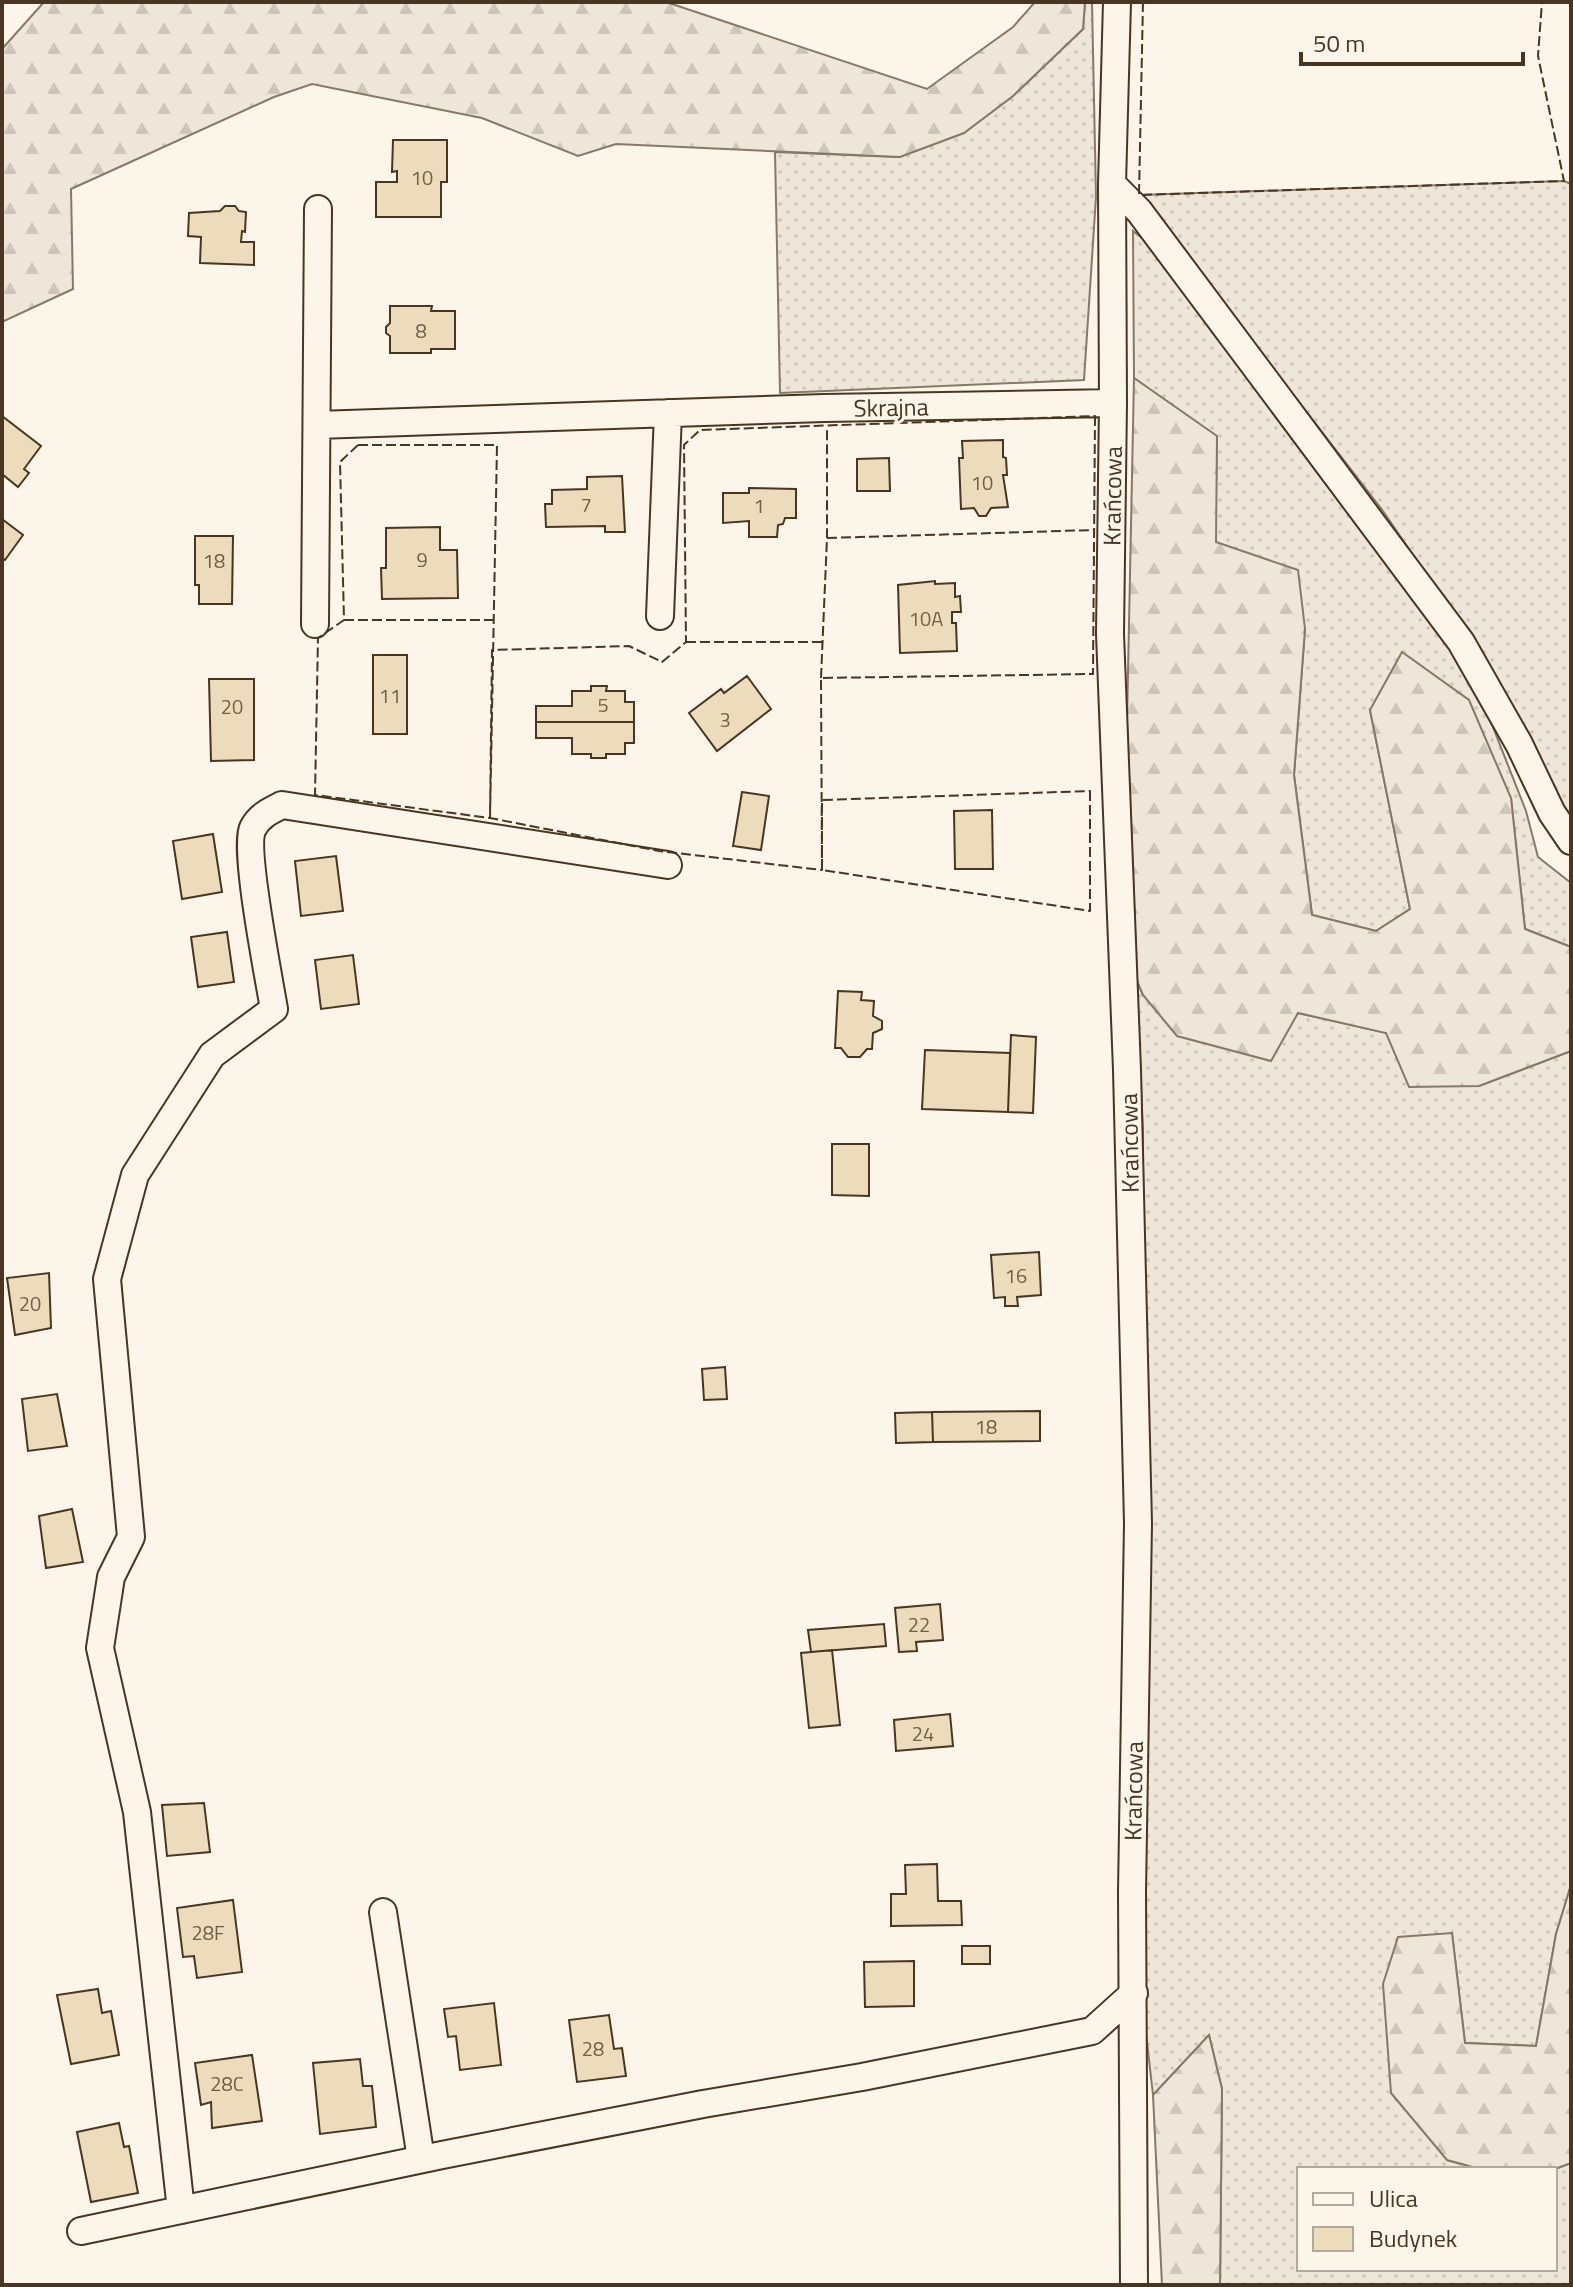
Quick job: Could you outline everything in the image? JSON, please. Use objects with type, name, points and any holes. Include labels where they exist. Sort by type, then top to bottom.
[{"type":"street","name":"Krańcowa","points":[[1117,2],[1112,184],[1110,634],[1127,1070],[1138,1523],[1133,1787],[1134,2285]]},
{"type":"street","points":[[1112,184],[1139,211],[1461,642],[1519,744],[1552,813],[1571,841]]},
{"type":"street","points":[[315,624],[318,209]]},
{"type":"street","name":"Skrajna","points":[[317,425],[1113,403]]},
{"type":"street","points":[[660,616],[668,413]]},
{"type":"street","points":[[181,2210],[137,1812],[100,1648],[111,1577],[131,1537],[107,1279],[135,1175],[212,1055],[274,1009],[250,857],[251,831],[260,817],[282,805],[668,865]]},
{"type":"street","points":[[383,1912],[421,2159]]},
{"type":"street","points":[[81,2231],[421,2159],[1092,2031],[1134,1993]]},
{"type":"green space","points":[[44,2],[666,2],[927,89],[1013,27],[1035,2],[1085,2],[1083,29],[1013,96],[964,133],[900,157],[616,144],[578,156],[482,118],[312,84],[274,97],[71,189],[73,289],[2,322],[2,49]]},
{"type":"green space","points":[[1085,2],[1092,2],[1096,197],[1084,380],[780,393],[775,152],[899,157],[963,133],[1013,96],[1083,29]]},
{"type":"green space","points":[[1564,181],[1571,184],[1571,826],[1478,650],[1383,511],[1139,195]]},
{"type":"green space","points":[[1133,231],[1153,247],[1443,635],[1489,717],[1526,811],[1538,857],[1571,883],[1571,947],[1525,929],[1511,798],[1370,710],[1410,909],[1376,931],[1312,915],[1294,775],[1305,629],[1215,542],[1217,437],[1134,378]]},
{"type":"green space","points":[[1134,378],[1217,436],[1216,542],[1298,570],[1305,629],[1294,775],[1312,915],[1376,931],[1410,909],[1370,710],[1402,652],[1469,700],[1511,798],[1525,929],[1571,947],[1571,1051],[1479,1086],[1409,1087],[1386,1033],[1298,1013],[1271,1061],[1177,1036],[1143,995],[1137,981],[1127,722]]},
{"type":"green space","points":[[1137,981],[1143,995],[1298,1013],[1387,1033],[1479,1086],[1571,1051],[1571,1885],[1556,1934],[1536,2046],[1465,2043],[1452,1933],[1447,2160],[1473,2167],[1297,2167],[1297,2271],[1557,2271],[1557,2168],[1571,2163],[1571,2285],[1220,2285],[1222,2089],[1209,2035],[1153,2095],[1145,2024],[1143,1133]]},
{"type":"green space","points":[[1571,1885],[1571,2163],[1557,2168],[1473,2167],[1447,2160],[1391,2093],[1383,1984],[1398,1937],[1452,1933],[1465,2043],[1536,2046],[1556,1934]]},
{"type":"green space","points":[[1209,2035],[1222,2089],[1220,2285],[1162,2285],[1153,2095]]},
{"type":"building","points":[[393,140],[447,140],[447,182],[441,182],[441,217],[376,217],[376,182],[397,182],[397,171],[392,172]]},
{"type":"building","points":[[225,206],[235,206],[239,211],[246,212],[241,242],[254,242],[254,265],[200,263],[201,237],[188,236],[189,213],[220,211]]},
{"type":"building","points":[[390,306],[432,306],[431,311],[455,311],[455,349],[431,349],[431,353],[390,353],[390,336],[386,333],[386,327],[390,323]]},
{"type":"building","points":[[2,416],[41,446],[24,469],[29,473],[18,487],[2,474]]},
{"type":"building","points":[[1003,440],[1007,475],[1003,475],[1008,507],[991,508],[986,516],[979,516],[974,508],[961,509],[959,458],[963,458],[962,441]]},
{"type":"building","points":[[889,458],[890,491],[857,491],[857,459]]},
{"type":"building","points":[[622,476],[625,532],[605,532],[605,526],[546,527],[545,504],[552,504],[552,490],[587,489],[587,477]]},
{"type":"building","points":[[749,488],[796,489],[796,518],[785,518],[783,524],[778,525],[777,537],[749,537],[749,521],[723,523],[723,493],[749,493]]},
{"type":"building","points":[[2,519],[23,535],[5,560],[2,558]]},
{"type":"building","points":[[440,527],[440,550],[457,550],[458,598],[382,599],[381,568],[386,568],[386,528]]},
{"type":"building","points":[[195,536],[233,536],[232,604],[199,604],[199,585],[195,585]]},
{"type":"building","points":[[935,581],[935,584],[955,583],[955,597],[960,596],[961,612],[952,612],[952,623],[956,623],[957,651],[900,653],[898,585]]},
{"type":"building","points":[[373,655],[407,655],[407,734],[373,734]]},
{"type":"building","points":[[747,676],[771,709],[717,751],[689,713],[721,689],[724,693]]},
{"type":"building","points":[[209,679],[254,679],[254,760],[211,761]]},
{"type":"building","points":[[591,686],[607,686],[606,691],[625,691],[625,702],[634,702],[634,722],[536,722],[536,706],[572,706],[572,691],[591,691]]},
{"type":"building","points":[[536,722],[634,722],[634,743],[625,743],[625,754],[606,754],[606,758],[572,754],[572,738],[536,738]]},
{"type":"building","points":[[742,792],[769,796],[761,850],[733,846]]},
{"type":"building","points":[[992,810],[993,869],[955,869],[954,811]]},
{"type":"building","points":[[213,834],[222,892],[182,899],[173,841]]},
{"type":"building","points":[[336,856],[343,911],[301,916],[295,861]]},
{"type":"building","points":[[227,932],[234,982],[198,987],[191,937]]},
{"type":"building","points":[[353,955],[359,1004],[321,1009],[315,960]]},
{"type":"building","points":[[838,991],[862,992],[861,1000],[874,1001],[873,1016],[882,1021],[882,1029],[873,1033],[872,1049],[867,1049],[860,1057],[848,1057],[841,1048],[835,1048]]},
{"type":"building","points":[[1011,1035],[1036,1037],[1033,1113],[1008,1112]]},
{"type":"building","points":[[925,1050],[1010,1053],[1008,1112],[922,1109]]},
{"type":"building","points":[[832,1144],[869,1144],[869,1196],[832,1195]]},
{"type":"building","points":[[1039,1252],[1041,1295],[1017,1297],[1018,1306],[1005,1306],[1005,1297],[994,1298],[991,1255]]},
{"type":"building","points":[[49,1273],[51,1328],[15,1335],[7,1278]]},
{"type":"building","points":[[725,1367],[727,1399],[704,1400],[702,1369]]},
{"type":"building","points":[[57,1394],[67,1446],[28,1451],[22,1399]]},
{"type":"building","points":[[1040,1411],[1040,1441],[933,1442],[932,1412]]},
{"type":"building","points":[[932,1412],[933,1442],[896,1443],[895,1413]]},
{"type":"building","points":[[72,1509],[83,1562],[46,1568],[39,1516]]},
{"type":"building","points":[[940,1604],[943,1640],[916,1642],[917,1651],[899,1652],[895,1608]]},
{"type":"building","points":[[884,1624],[886,1646],[811,1652],[808,1630]]},
{"type":"building","points":[[832,1650],[840,1725],[809,1728],[801,1653]]},
{"type":"building","points":[[950,1714],[953,1746],[896,1751],[894,1720]]},
{"type":"building","points":[[204,1803],[210,1852],[167,1856],[162,1805]]},
{"type":"building","points":[[937,1864],[938,1901],[961,1901],[962,1925],[891,1926],[891,1894],[906,1894],[905,1865]]},
{"type":"building","points":[[233,1900],[242,1972],[197,1978],[194,1956],[183,1957],[177,1908]]},
{"type":"building","points":[[962,1946],[990,1946],[990,1964],[962,1964]]},
{"type":"building","points":[[914,1961],[914,2006],[865,2007],[864,1962]]},
{"type":"building","points":[[98,1989],[102,2013],[111,2011],[119,2055],[71,2064],[57,1995]]},
{"type":"building","points":[[494,2003],[501,2065],[460,2070],[456,2036],[448,2037],[444,2009]]},
{"type":"building","points":[[609,2015],[614,2049],[622,2048],[626,2076],[577,2082],[569,2020]]},
{"type":"building","points":[[252,2055],[262,2121],[212,2128],[211,2102],[201,2105],[195,2063]]},
{"type":"building","points":[[360,2059],[363,2086],[372,2086],[376,2127],[320,2134],[313,2063]]},
{"type":"building","points":[[119,2123],[124,2147],[129,2146],[138,2193],[91,2202],[77,2132]]},
{"type":"fence","points":[[1143,2],[1139,195],[1564,181],[1538,56],[1542,2]]},
{"type":"fence","points":[[1095,416],[1093,674],[821,678],[822,870],[659,851],[490,818],[492,650],[629,646],[662,662],[686,642],[684,445],[700,430],[1095,416]]},
{"type":"fence","points":[[821,678],[827,538],[827,427]]},
{"type":"fence","points":[[358,445],[497,445],[490,818],[315,795],[318,638],[344,620],[340,462],[358,445]]},
{"type":"fence","points":[[827,538],[1094,530]]},
{"type":"fence","points":[[344,620],[493,620]]},
{"type":"fence","points":[[686,642],[823,642]]},
{"type":"fence","points":[[1090,791],[1090,911],[822,870],[822,800],[1090,791]]}]
